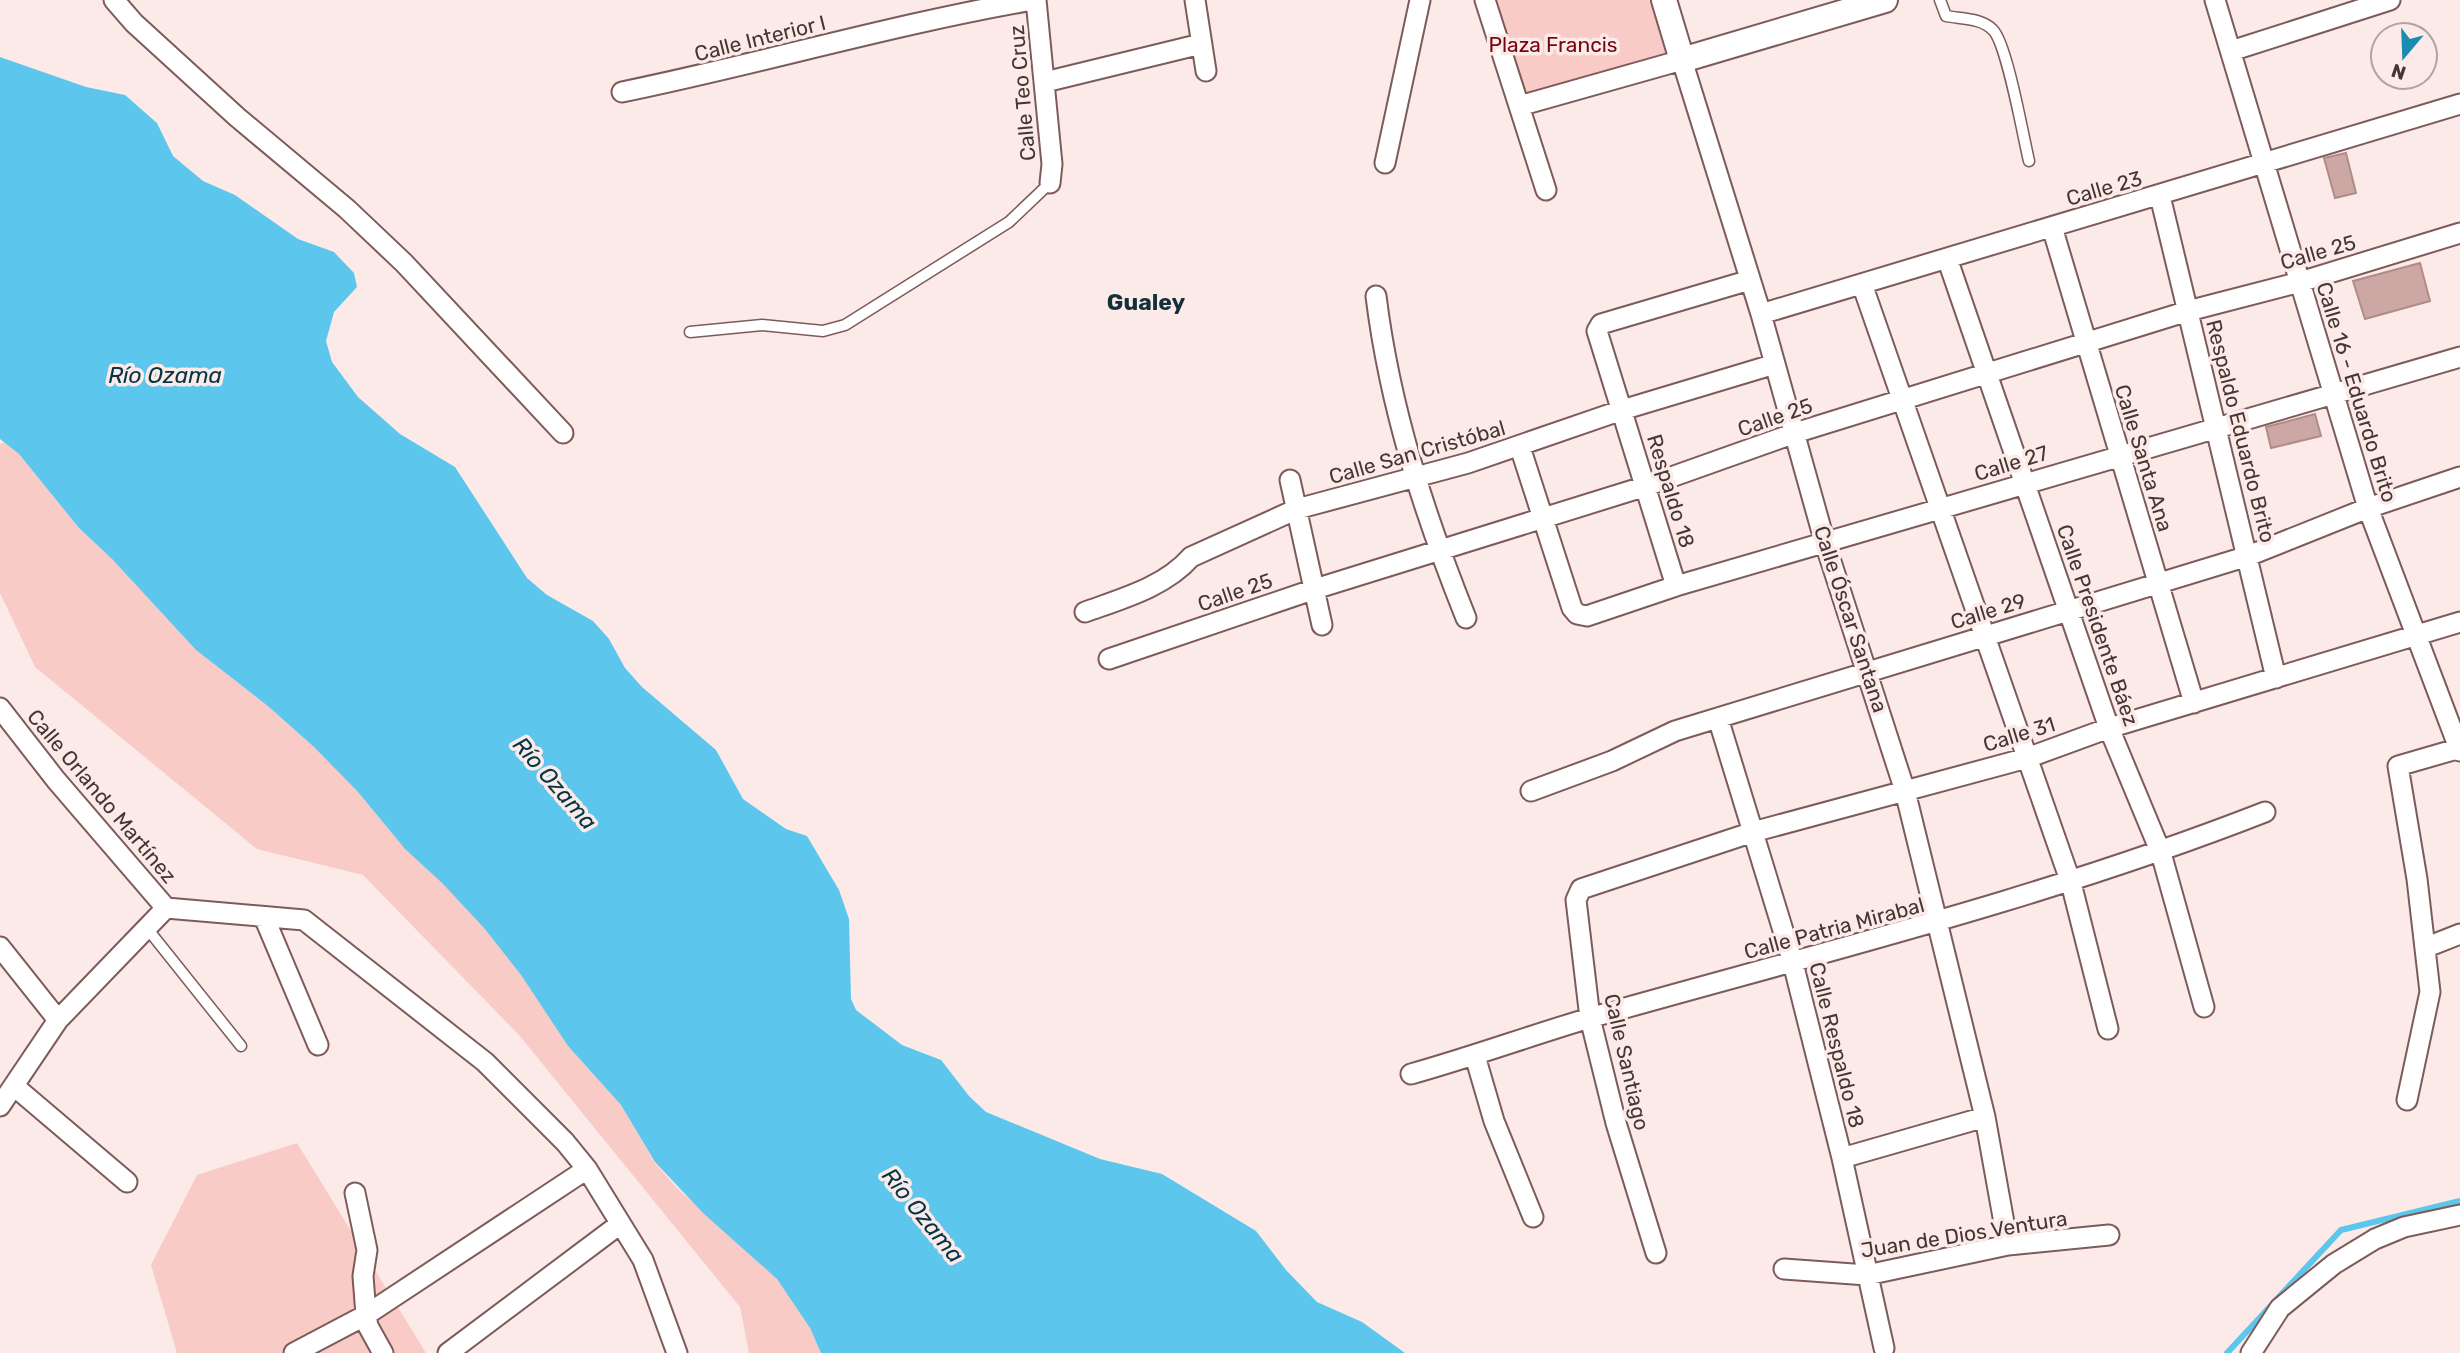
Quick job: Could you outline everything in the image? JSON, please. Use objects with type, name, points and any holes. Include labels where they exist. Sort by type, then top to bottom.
[{"type":"street","points":[[114,0],[134,23],[237,117],[347,209],[404,263],[563,433]]},
{"type":"street","name":"Calle Teo Cruz","points":[[1034,0],[1045,82],[1052,164],[1051,183]]},
{"type":"street","name":"Calle Interior I","points":[[622,92],[711,74],[946,15],[1034,0]]},
{"type":"street","points":[[1195,0],[1206,71]]},
{"type":"street","points":[[1385,163],[1420,0]]},
{"type":"street","points":[[1485,0],[1546,190]]},
{"type":"street","name":"Calle Óscar Santana","points":[[1664,0],[1761,314],[1825,543],[1905,791],[1985,1118],[2008,1245]]},
{"type":"street","points":[[1519,106],[1885,0]]},
{"type":"street","name":"Calle 16 - Eduardo Brito","points":[[2214,0],[2368,508],[2460,749]]},
{"type":"street","points":[[2231,51],[2390,0]]},
{"type":"street","points":[[1045,82],[1201,44]]},
{"type":"street","name":"Calle 23","points":[[1761,314],[2460,104]]},
{"type":"street","name":"Respaldo Eduardo Brito","points":[[2160,196],[2276,678]]},
{"type":"street","name":"Calle Santa Ana","points":[[2052,227],[2194,702]]},
{"type":"street","name":"Calle 25","points":[[1109,659],[1315,589],[1646,486],[1795,433],[2188,311],[2300,282],[2460,233]]},
{"type":"street","name":"Calle Presidente Báez","points":[[1947,258],[2109,728],[2161,853],[2204,1007]]},
{"type":"street","name":"Respaldo 18","points":[[1676,586],[1597,331],[1601,324],[1749,280]]},
{"type":"street","points":[[1862,284],[2071,883],[2108,1029]]},
{"type":"street","points":[[1376,296],[1384,352],[1413,479],[1466,618]]},
{"type":"street","name":"Calle 27","points":[[1543,519],[1577,614],[1587,616],[1676,586],[2025,482],[2460,357]]},
{"type":"street","name":"Calle San Cristóbal","points":[[1085,612],[1136,594],[1182,567],[1191,557],[1297,509],[1413,479],[1520,447],[1622,410],[1775,364]]},
{"type":"street","points":[[1520,447],[1543,519]]},
{"type":"street","name":"Calle 29","points":[[1531,791],[1612,761],[1675,731],[2248,556],[2368,508],[2460,477]]},
{"type":"street","points":[[1290,480],[1322,625]]},
{"type":"street","name":"Calle 31","points":[[1591,885],[1753,832],[2027,758],[2109,728],[2460,622]]},
{"type":"street","name":"Calle Orlando Martínez","points":[[0,708],[56,780],[166,908],[58,1020],[0,1106]]},
{"type":"street","name":"Calle Respaldo 18","points":[[1718,718],[1793,964],[1842,1158],[1884,1348]]},
{"type":"street","points":[[2407,1100],[2428,1009],[2427,947],[2397,769],[2400,763],[2460,749]]},
{"type":"street","name":"Calle Patria Mirabal","points":[[1411,1074],[1590,1018],[1936,924],[2071,883],[2161,853],[2265,812]]},
{"type":"street","name":"Calle Santiago","points":[[1591,885],[1581,889],[1576,900],[1590,1018],[1616,1123],[1656,1253]]},
{"type":"street","points":[[166,908],[304,920],[485,1062],[565,1142],[587,1169],[643,1260],[677,1353]]},
{"type":"street","points":[[264,917],[318,1045]]},
{"type":"street","points":[[2427,947],[2460,934]]},
{"type":"street","points":[[0,947],[58,1020]]},
{"type":"street","points":[[1475,1056],[1494,1121],[1533,1217]]},
{"type":"street","points":[[14,1086],[127,1182]]},
{"type":"street","points":[[1842,1158],[1985,1118]]},
{"type":"street","points":[[294,1353],[366,1315],[587,1169]]},
{"type":"street","points":[[355,1193],[367,1250],[363,1276],[366,1315],[368,1326],[383,1353]]},
{"type":"street","points":[[2251,1353],[2280,1308],[2334,1264],[2404,1227],[2460,1216]]},
{"type":"street","points":[[448,1353],[620,1224]]},
{"type":"street","name":"Juan de Dios Ventura","points":[[1784,1269],[1867,1275],[2008,1245],[2109,1235]]},
{"type":"lane","points":[[1940,0],[1946,16],[1981,22],[1994,30],[2003,52],[2029,161]]},
{"type":"lane","points":[[690,332],[762,325],[823,331],[845,325],[1009,222],[1051,183]]},
{"type":"lane","points":[[146,928],[241,1045]]},
{"type":"green space","name":"Plaza Francis","points":[[1493,0],[1657,0],[1673,56],[1524,97]]},
{"type":"green space","points":[[4,442],[19,454],[79,528],[112,559],[196,650],[269,707],[314,747],[358,792],[405,849],[442,883],[484,928],[521,975],[568,1046],[621,1105],[655,1163],[677,1188],[777,1279],[810,1328],[821,1353],[749,1353],[740,1307],[519,1035],[363,875],[257,849],[35,667],[0,593],[0,444]]},
{"type":"green space","points":[[297,1143],[426,1353],[177,1353],[151,1265],[197,1175]]},
{"type":"water","name":"Río Ozama","points":[[0,57],[86,87],[125,95],[157,123],[173,156],[203,181],[235,195],[298,239],[334,252],[354,273],[357,287],[334,312],[326,341],[332,362],[358,397],[400,434],[455,467],[527,578],[547,595],[593,621],[609,639],[625,668],[642,687],[716,750],[743,799],[786,829],[807,836],[839,890],[849,919],[851,999],[856,1010],[902,1045],[941,1060],[969,1096],[986,1112],[1100,1159],[1162,1174],[1256,1231],[1286,1270],[1317,1302],[1362,1322],[1405,1353],[821,1353],[810,1328],[777,1279],[703,1213],[655,1162],[621,1105],[568,1046],[521,975],[484,928],[442,883],[405,849],[358,792],[314,747],[269,707],[196,650],[112,559],[79,528],[19,454],[0,439]]},
{"type":"building","points":[[2346,153],[2356,193],[2335,198],[2324,158]]},
{"type":"building","points":[[2420,263],[2430,301],[2365,319],[2353,281]]},
{"type":"building","points":[[2315,414],[2321,436],[2271,448],[2266,427]]},
{"type":"waterway","points":[[2227,1353],[2341,1230],[2460,1201]]},
{"type":"district","name":"Gualey","points":[[1146,302]]}]
